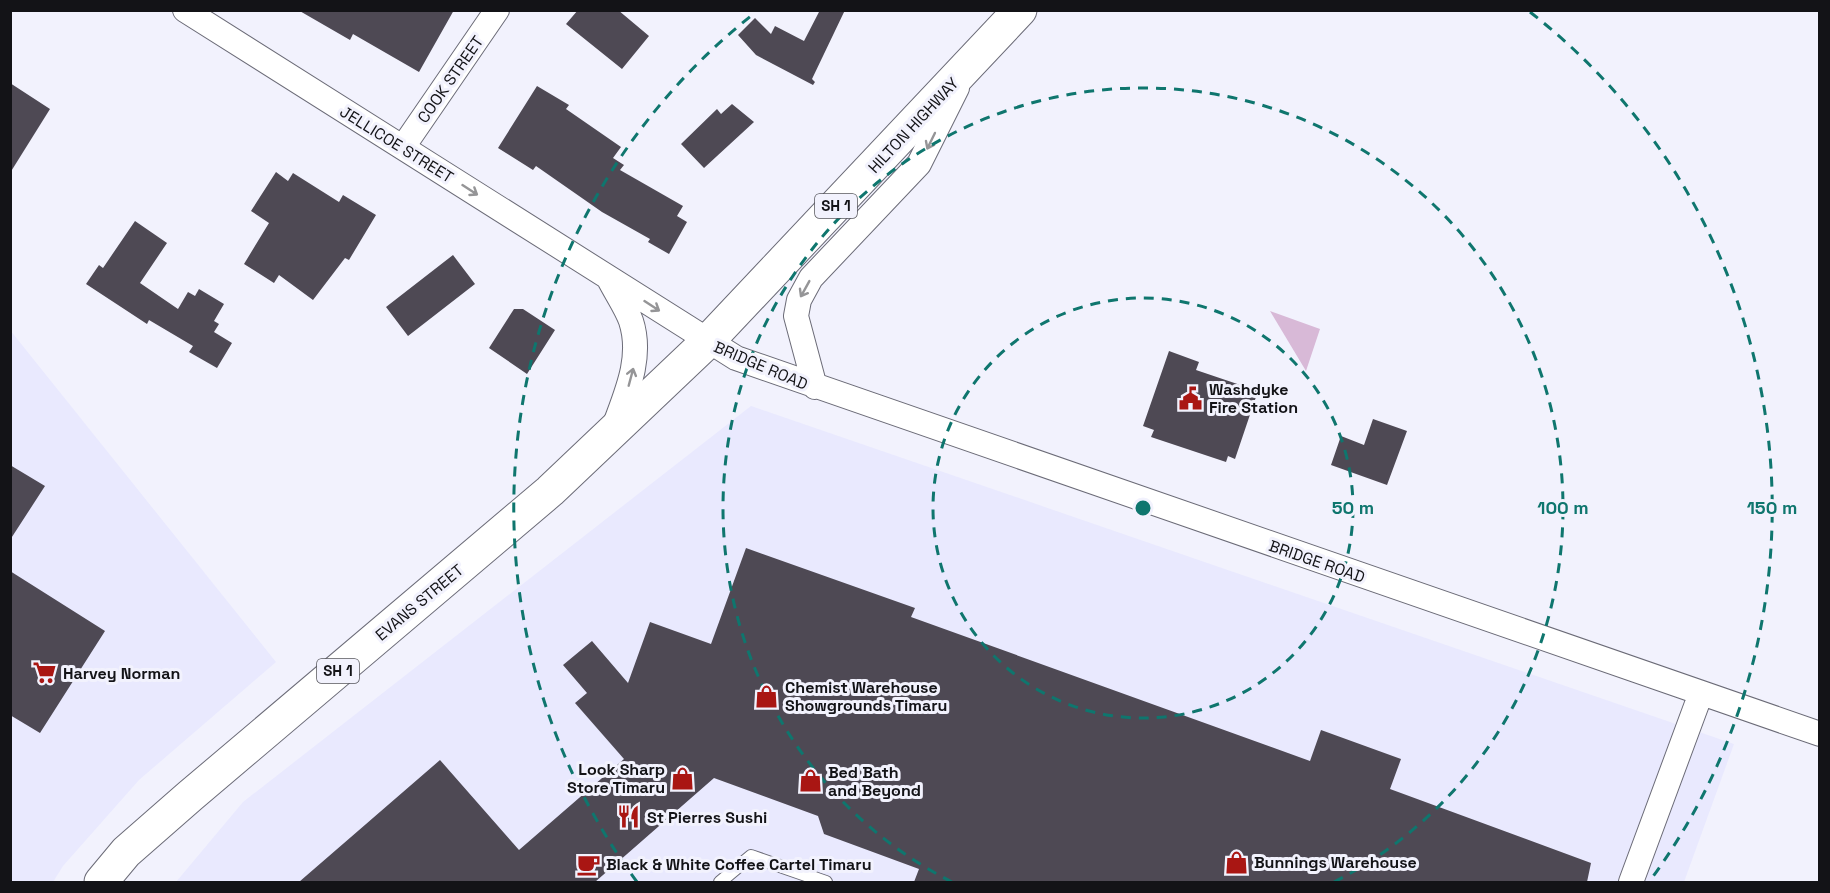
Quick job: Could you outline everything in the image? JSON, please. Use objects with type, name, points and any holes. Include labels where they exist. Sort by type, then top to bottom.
[{"type":"highway","name":"HILTON HIGHWAY","points":[[707,342],[1020,10]]},
{"type":"highway","name":"EVANS STREET","points":[[101,882],[126,852],[550,491],[707,342]]},
{"type":"street","name":"JELLICOE STREET","points":[[185,10],[707,342]]},
{"type":"street","name":"COOK STREET","points":[[403,147],[497,10]]},
{"type":"street","name":"BRIDGE ROAD","points":[[815,387],[798,326],[799,300],[811,278],[920,164],[965,70]]},
{"type":"street","points":[[609,278],[631,322],[635,352],[632,376],[612,432]]},
{"type":"street","name":"BRIDGE ROAD","points":[[707,342],[736,358],[815,387],[1820,734]]},
{"type":"street","points":[[1631,882],[1701,693]]},
{"type":"lane","points":[[720,882],[751,856],[826,882]]},
{"type":"shaded area","points":[[1270,311],[1320,329],[1306,371]]},
{"type":"shaded area","points":[[10,330],[276,662],[139,780],[63,866],[53,882],[11,882]]},
{"type":"shaded area","points":[[751,406],[1734,744],[1684,882],[176,882],[243,802]]},
{"type":"building","points":[[298,10],[454,10],[419,72],[353,34],[350,40]]},
{"type":"building","points":[[578,10],[618,10],[649,36],[622,69],[566,24]]},
{"type":"building","points":[[820,10],[845,10],[812,79],[815,82],[813,85],[756,55],[738,35],[755,18],[771,34],[775,26],[804,41]]},
{"type":"building","points":[[10,83],[50,109],[10,173]]},
{"type":"building","points":[[537,86],[569,105],[566,109],[621,147],[613,158],[624,165],[620,170],[683,206],[677,216],[687,222],[669,254],[648,242],[650,239],[602,212],[536,166],[533,170],[498,148]]},
{"type":"building","points":[[732,104],[754,122],[704,168],[681,144],[717,109],[721,114]]},
{"type":"building","points":[[276,172],[288,181],[293,173],[339,202],[343,195],[376,215],[349,260],[345,258],[313,300],[279,275],[274,283],[244,264],[269,223],[251,211]]},
{"type":"building","points":[[135,221],[167,243],[140,283],[178,309],[188,292],[195,296],[199,289],[224,304],[214,321],[219,324],[214,332],[232,343],[217,368],[189,352],[193,346],[149,320],[147,324],[86,284],[99,265],[103,268]]},
{"type":"building","points":[[453,255],[475,284],[408,336],[386,307]]},
{"type":"building","points":[[514,309],[523,309],[555,330],[527,374],[489,348]]},
{"type":"building","points":[[1169,351],[1199,362],[1196,370],[1258,391],[1235,459],[1228,456],[1226,462],[1151,437],[1154,430],[1143,426]]},
{"type":"building","points":[[1373,419],[1407,431],[1387,485],[1331,465],[1341,436],[1364,445]]},
{"type":"building","points":[[10,465],[45,486],[10,540]]},
{"type":"building","points":[[746,548],[915,608],[911,617],[1310,761],[1321,730],[1401,759],[1390,789],[1591,863],[1587,882],[914,882],[919,869],[824,834],[818,816],[714,778],[595,882],[299,882],[440,760],[519,850],[624,759],[575,703],[587,693],[563,665],[592,641],[628,683],[650,622],[711,644]]},
{"type":"building","name":"Harvey Norman","points":[[10,571],[105,631],[40,733],[10,715]]},
{"type":"place","name":"Washdyke Fire Station","points":[[1191,398]]},
{"type":"place","name":"Harvey Norman","points":[[45,673]]},
{"type":"place","name":"Chemist Warehouse Showgrounds Timaru","points":[[767,696]]},
{"type":"place","name":"Look Sharp Store Timaru","points":[[683,778]]},
{"type":"place","name":"Bed Bath and Beyond","points":[[810,781]]},
{"type":"place","name":"St Pierres Sushi","points":[[629,817]]},
{"type":"place","name":"Bunnings Warehouse","points":[[1236,862]]},
{"type":"place","name":"Black & White Coffee Cartel Timaru","points":[[588,864]]}]
